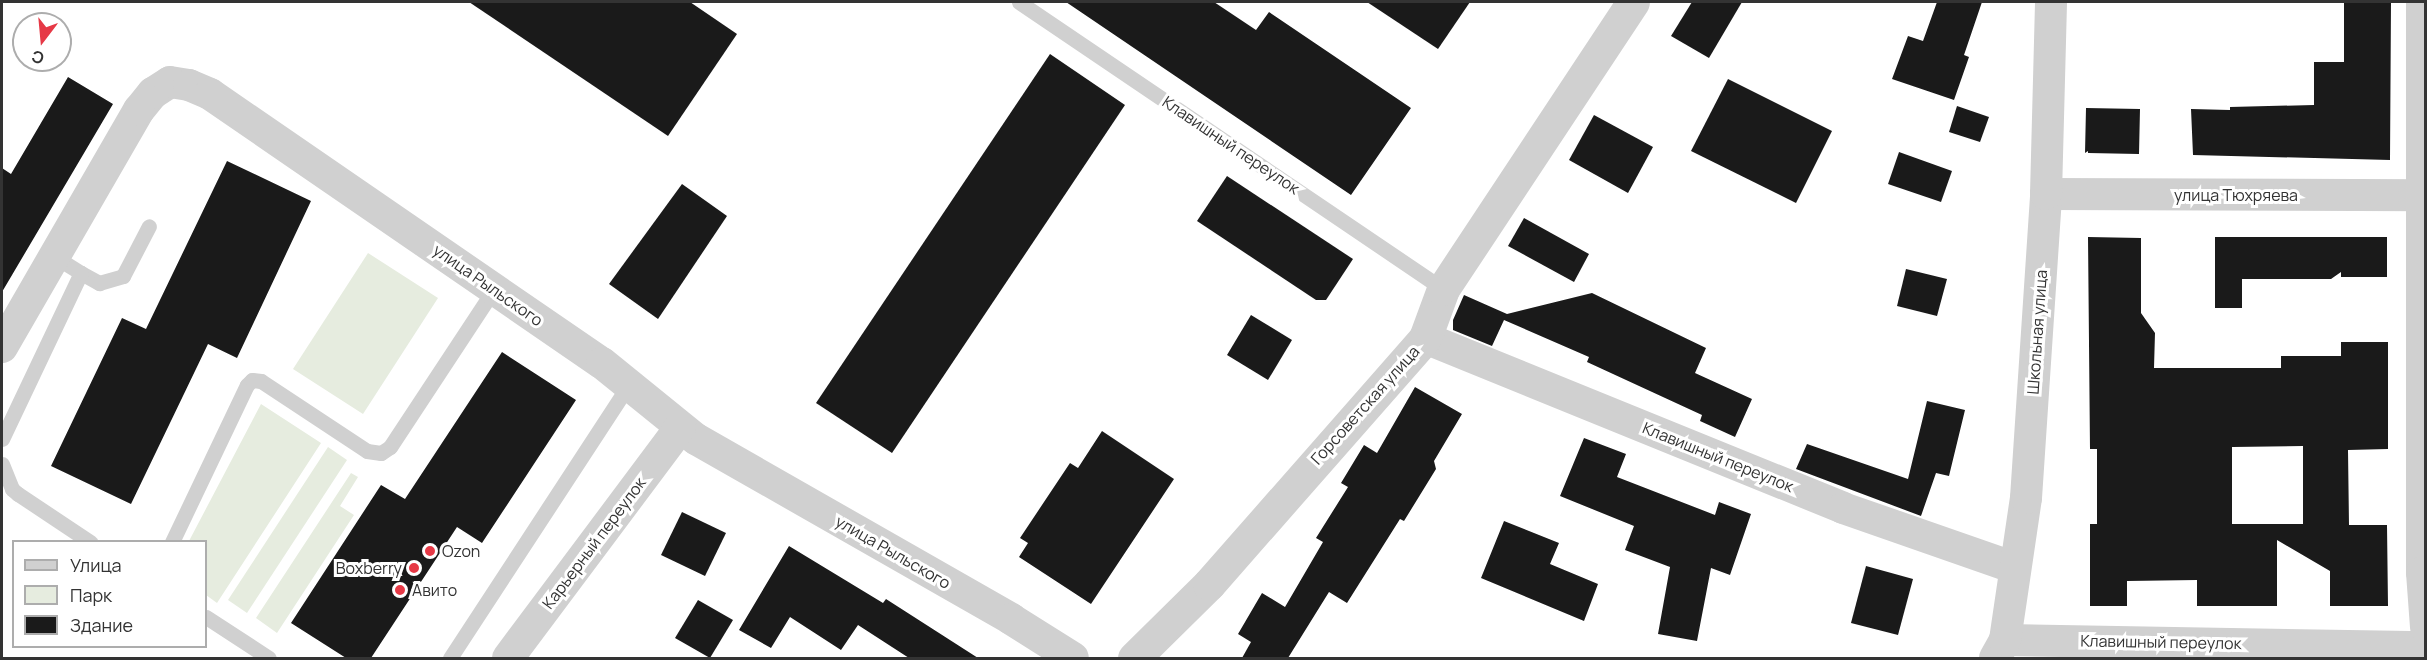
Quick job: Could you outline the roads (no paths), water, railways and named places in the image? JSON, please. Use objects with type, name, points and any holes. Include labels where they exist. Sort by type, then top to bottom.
[{"type":"street","name":"Горсоветская улица","points":[[1134,658],[1209,584],[1425,338],[1443,289],[1634,2]]},
{"type":"street","name":"Школьная улица","points":[[2000,650],[2026,498],[2046,194],[2051,2]]},
{"type":"street","points":[[2422,2],[2426,627]]},
{"type":"street","name":"улица Рыльского","points":[[2,347],[139,110],[153,93],[170,82],[189,85],[210,94],[630,383],[680,428],[1011,619],[1073,658]]},
{"type":"street","name":"улица Тюхряева","points":[[2046,194],[2424,195]]},
{"type":"street","name":"Клавишный переулок","points":[[1425,338],[1843,508],[2015,567]]},
{"type":"street","name":"Карьерный переулок","points":[[508,658],[680,428]]},
{"type":"street","name":"Клавишный переулок","points":[[2000,650],[2426,647]]},
{"type":"lane","name":"Клавишный переулок","points":[[1019,2],[1443,289]]},
{"type":"lane","points":[[54,256],[99,283],[123,276],[149,226]]},
{"type":"lane","points":[[2,439],[81,273]]},
{"type":"lane","points":[[173,540],[247,385],[252,380],[261,381],[367,451],[381,453],[390,447],[494,289]]},
{"type":"lane","points":[[450,658],[630,383]]},
{"type":"lane","points":[[2,464],[8,483],[18,494],[87,540]]},
{"type":"lane","points":[[207,618],[269,658]]},
{"type":"place","name":"Ozon","points":[[430,551]]},
{"type":"place","name":"Boxberry","points":[[414,568]]},
{"type":"place","name":"Авито","points":[[400,590]]}]
